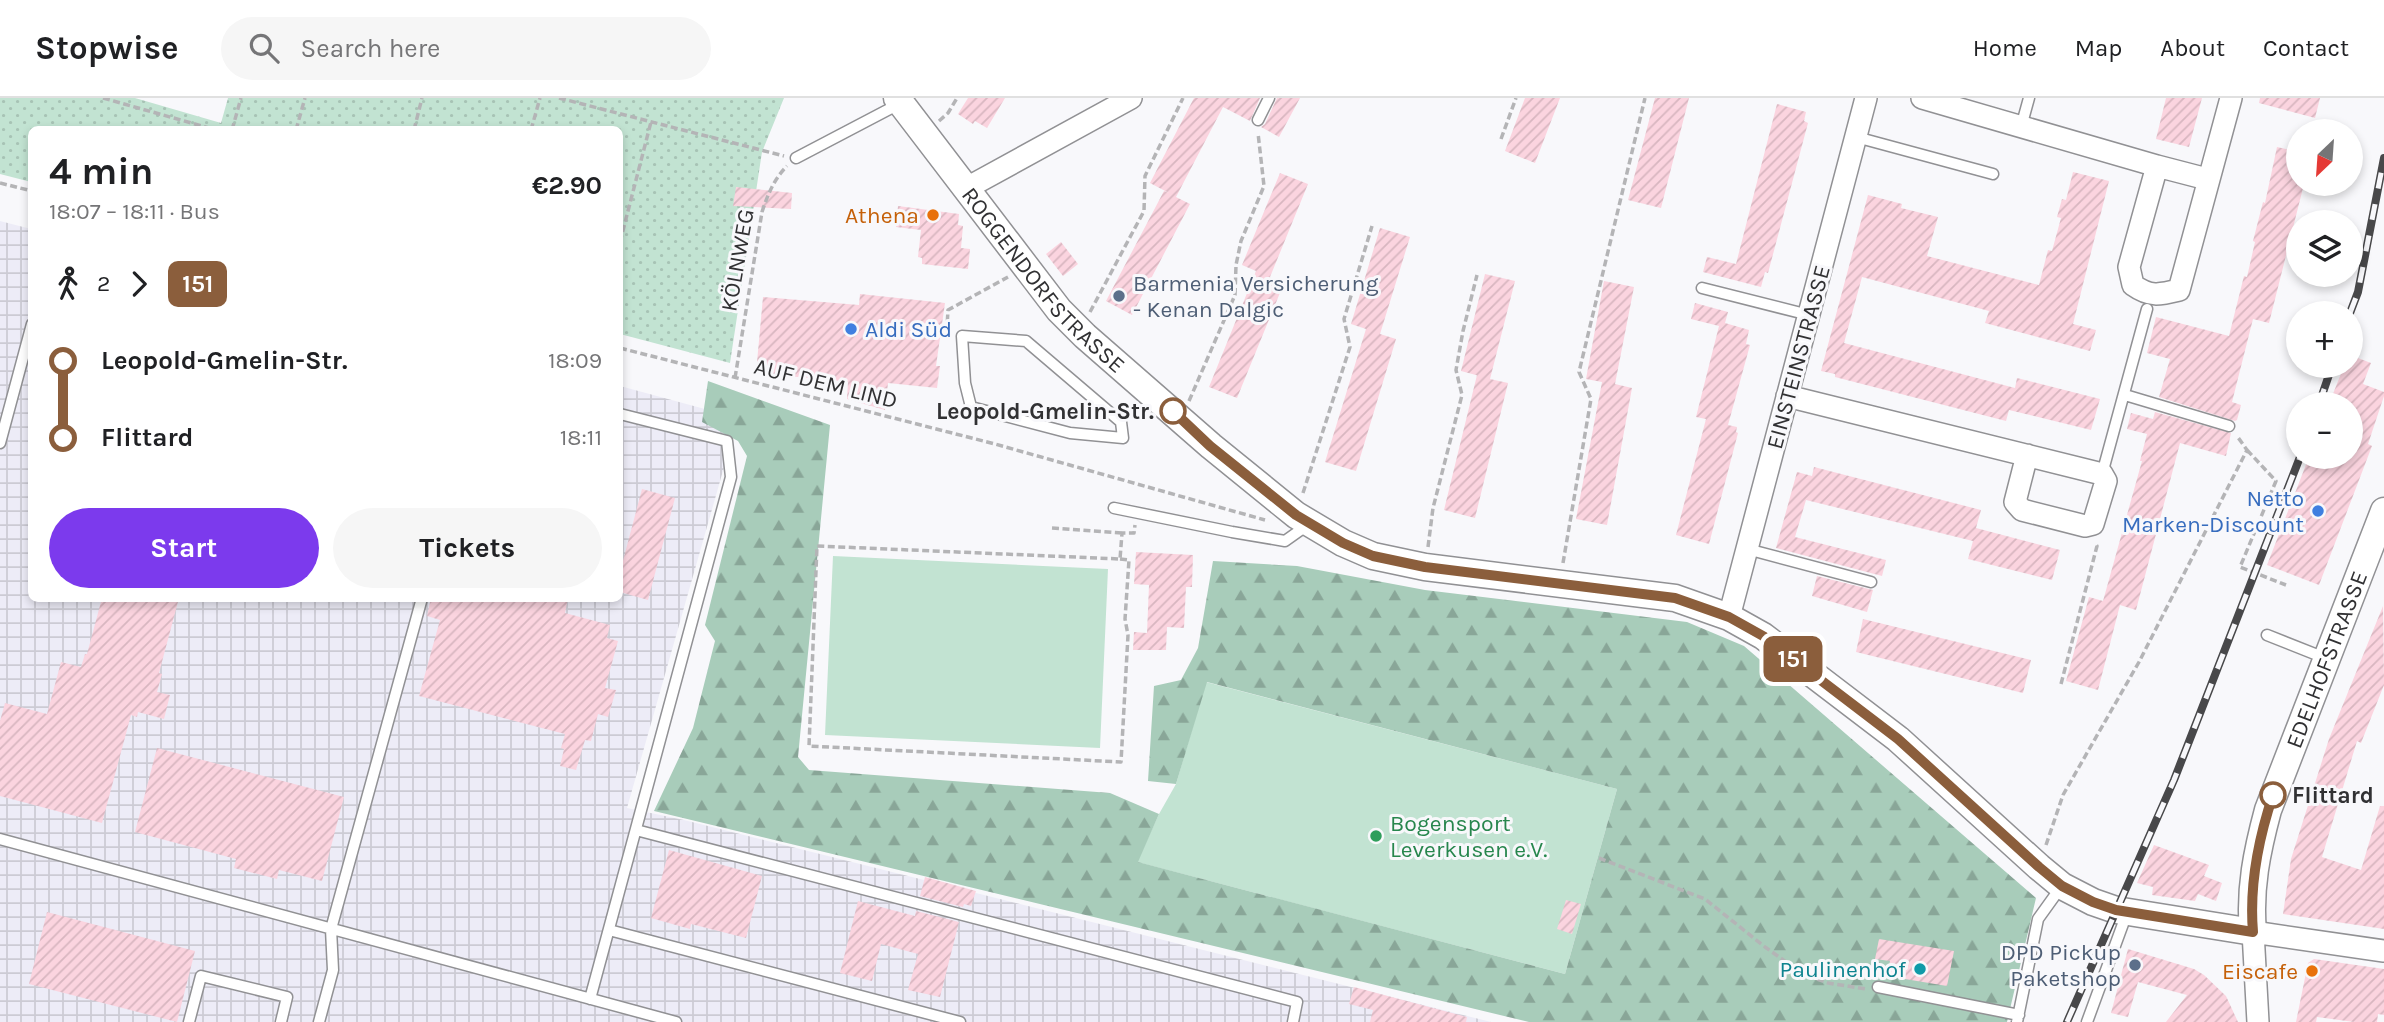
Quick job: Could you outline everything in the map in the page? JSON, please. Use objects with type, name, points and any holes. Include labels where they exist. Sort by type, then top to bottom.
[{"type":"street","points":[[965,189],[1131,98]]},
{"type":"street","name":"EINSTEINSTRASSE","points":[[1729,617],[1866,98]]},
{"type":"street","points":[[1922,98],[2207,179]]},
{"type":"street","points":[[2157,166],[2129,267],[2133,285],[2145,293],[2158,295],[2179,290],[2231,98]]},
{"type":"street","name":"ROGGENDORFSTRASSE","points":[[898,101],[1059,310],[1210,446],[1303,520],[1343,543],[1373,556],[1425,567],[1675,598],[1729,617],[1763,636],[1898,739],[2062,886],[2093,902],[2122,911],[2253,932]]},
{"type":"street","points":[[1787,396],[2026,455],[2102,474],[2106,481],[2093,524],[2085,526],[2022,510],[2015,502],[2026,455]]},
{"type":"street","name":"EDELHOFSTRASSE","points":[[2253,932],[2250,902],[2257,853],[2268,810],[2384,511]]},
{"type":"street","points":[[2258,1022],[2253,932],[2384,951]]},
{"type":"lane","points":[[1258,120],[1269,98]]},
{"type":"lane","points":[[2021,127],[2029,98]]},
{"type":"lane","points":[[796,158],[898,101]]},
{"type":"lane","points":[[1856,137],[1993,174]]},
{"type":"lane","points":[[1702,288],[1809,315]]},
{"type":"lane","points":[[2102,474],[2147,309]]},
{"type":"lane","points":[[962,336],[1026,341],[1121,422],[1123,438],[1070,433],[971,407],[965,383],[962,336]]},
{"type":"lane","points":[[0,443],[28,339]]},
{"type":"lane","points":[[2125,396],[2229,426]]},
{"type":"lane","points":[[590,999],[731,477],[727,441],[623,415]]},
{"type":"lane","points":[[1114,508],[1231,533],[1285,541],[1303,520]]},
{"type":"lane","points":[[1747,549],[1871,582]]},
{"type":"lane","points":[[319,1022],[333,970],[331,929],[421,602]]},
{"type":"lane","points":[[2267,635],[2328,659]]},
{"type":"lane","points":[[636,830],[1297,1002],[1293,1022]]},
{"type":"lane","points":[[0,838],[676,1022]]},
{"type":"lane","points":[[1878,987],[2018,1019],[2038,919],[2062,886]]},
{"type":"lane","points":[[2087,1022],[2122,911]]},
{"type":"lane","points":[[609,930],[960,1022]]},
{"type":"lane","points":[[189,1022],[201,976],[287,997],[281,1022]]},
{"type":"path","points":[[103,98],[202,126]]},
{"type":"path","points":[[233,126],[241,98]]},
{"type":"path","points":[[297,126],[305,98]]},
{"type":"path","points":[[415,126],[422,98]]},
{"type":"path","points":[[532,126],[540,98]]},
{"type":"path","points":[[559,98],[762,152],[796,158]]},
{"type":"path","points":[[1080,331],[1144,211],[1144,176],[1183,98]]},
{"type":"path","points":[[1501,139],[1516,98]]},
{"type":"path","points":[[1560,582],[1591,399],[1580,372],[1645,98]]},
{"type":"path","points":[[1178,416],[1193,395],[1235,295],[1236,265],[1241,241],[1264,186],[1258,120]]},
{"type":"path","points":[[623,230],[651,122]]},
{"type":"path","name":"KÖLNWEG","points":[[735,378],[762,212],[768,193],[779,174],[796,158]]},
{"type":"path","points":[[0,183],[28,190]]},
{"type":"path","points":[[1303,520],[1350,347],[1344,319],[1372,226]]},
{"type":"path","points":[[962,336],[947,327],[948,310],[1025,267]]},
{"type":"path","points":[[1425,567],[1433,508],[1461,395],[1456,370],[1463,331],[1478,275]]},
{"type":"path","name":"AUF DEM LIND","points":[[623,349],[995,444],[1265,520],[1303,520]]},
{"type":"path","points":[[2229,426],[2276,481],[2240,567],[2286,585]]},
{"type":"path","points":[[2039,867],[2063,795],[2139,662],[2247,450]]},
{"type":"path","points":[[1052,528],[1134,533],[1136,512]]},
{"type":"path","points":[[2061,684],[2097,546],[2085,526]]},
{"type":"path","points":[[1120,559],[1122,533]]},
{"type":"path","points":[[817,546],[1120,559],[1129,560],[1121,762],[809,746],[817,546]]},
{"type":"path","points":[[1599,858],[1705,899],[1803,974],[1828,983],[1869,989],[1878,987]]},
{"type":"shaded area","points":[[0,221],[28,228],[28,602],[623,602],[623,387],[738,418],[627,808],[1491,1022],[0,1022]]},
{"type":"green space","points":[[0,98],[135,98],[221,123],[228,98],[784,98],[762,152],[730,363],[623,335],[623,126],[28,126],[28,181],[0,174]]},
{"type":"green space","points":[[708,381],[830,425],[798,757],[809,770],[1110,793],[1159,814],[1138,862],[1565,974],[1617,789],[1207,682],[1176,784],[1148,781],[1154,686],[1181,680],[1198,648],[1213,561],[1297,566],[1425,590],[1687,622],[1744,646],[2036,898],[2007,1022],[1529,1022],[654,811],[693,728],[715,641],[705,625],[747,456],[738,441],[702,422]]},
{"type":"green space","points":[[833,556],[1108,569],[1100,748],[825,735]]},
{"type":"green space","name":"Bogensport Leverkusen e.V.","points":[[1206,682],[1617,789],[1565,974],[1137,862],[1176,784]]},
{"type":"building","points":[[968,98],[1005,98],[987,128],[975,121],[973,124],[958,114]]},
{"type":"building","points":[[1194,98],[1260,98],[1250,121],[1223,107],[1176,197],[1190,204],[1132,315],[1106,301],[1164,191],[1169,193],[1150,183]]},
{"type":"building","points":[[1277,98],[1300,98],[1279,137],[1261,127]]},
{"type":"building","points":[[1525,98],[1560,98],[1535,163],[1505,151]]},
{"type":"building","points":[[1655,98],[1689,98],[1661,208],[1628,200]]},
{"type":"building","points":[[2166,98],[2202,98],[2189,147],[2156,139]]},
{"type":"building","points":[[2260,98],[2320,98],[2315,118],[2259,103]]},
{"type":"building","points":[[1777,104],[1806,112],[1804,121],[1808,123],[1768,273],[1765,272],[1761,287],[1703,272],[1707,257],[1736,264]]},
{"type":"building","points":[[2277,147],[2286,149],[2286,196],[2301,196],[2297,210],[2286,210],[2286,255],[2269,323],[2253,319],[2232,402],[2241,405],[2237,420],[2159,397],[2170,359],[2147,353],[2156,317],[2229,336],[2244,276],[2247,277],[2263,202],[2265,203]]},
{"type":"building","points":[[2073,172],[2109,181],[2073,324],[2096,330],[2090,351],[1985,323],[1989,311],[1862,277],[1844,343],[2015,388],[2017,378],[2100,399],[2091,430],[2009,410],[2006,421],[1835,377],[1835,374],[1821,371],[1868,195],[1902,204],[1901,208],[1938,217],[1927,256],[2039,285],[2048,250],[2052,251],[2061,218],[2057,217],[2062,199],[2066,200]]},
{"type":"building","points":[[1280,173],[1308,184],[1270,277],[1284,283],[1237,398],[1209,387],[1256,271],[1242,265]]},
{"type":"building","points":[[736,187],[792,193],[791,209],[733,206]]},
{"type":"building","points":[[898,206],[959,214],[958,225],[963,226],[961,248],[970,249],[968,269],[922,264],[922,258],[918,257],[921,230],[896,227]]},
{"type":"building","points":[[1380,228],[1410,237],[1380,334],[1396,339],[1356,471],[1325,462],[1366,329],[1351,324]]},
{"type":"building","points":[[1061,242],[1078,264],[1063,276],[1046,254]]},
{"type":"building","points":[[1485,274],[1515,281],[1490,379],[1508,383],[1475,518],[1444,510],[1477,375],[1461,371]]},
{"type":"building","points":[[1604,281],[1634,287],[1615,384],[1632,388],[1607,525],[1576,519],[1602,382],[1586,379]]},
{"type":"building","name":"Aldi Süd","points":[[860,294],[945,303],[936,366],[940,366],[937,388],[888,383],[885,410],[847,399],[848,382],[756,373],[763,297],[859,305]]},
{"type":"building","points":[[1695,303],[1728,312],[1725,323],[1749,330],[1746,344],[1750,345],[1728,425],[1737,427],[1738,433],[1709,544],[1676,535],[1706,419],[1696,417],[1719,326],[1691,319]]},
{"type":"building","name":"Netto Marken-Discount","points":[[2363,360],[2371,363],[2363,384],[2384,392],[2384,396],[2368,444],[2372,446],[2319,585],[2267,565],[2304,469],[2363,469],[2363,392],[2334,392],[2339,378],[2363,378]]},
{"type":"building","points":[[2155,412],[2231,433],[2226,456],[2180,443],[2136,610],[2120,605],[2098,690],[2066,681],[2089,597],[2103,601],[2142,461],[2147,434],[2127,429],[2131,413],[2153,419]]},
{"type":"building","points":[[1814,467],[1981,510],[1976,528],[2060,550],[2052,580],[1968,559],[1973,541],[1806,500],[1795,537],[1886,560],[1882,576],[1776,548],[1797,472],[1812,476]]},
{"type":"building","points":[[642,489],[675,498],[648,600],[623,593],[623,561]]},
{"type":"building","points":[[1136,552],[1193,555],[1192,587],[1186,587],[1184,628],[1167,627],[1166,650],[1133,650],[1134,632],[1147,633],[1149,585],[1134,584]]},
{"type":"building","points":[[1817,576],[1873,590],[1867,612],[1812,596]]},
{"type":"building","points":[[101,602],[178,602],[159,673],[162,674],[157,692],[170,695],[164,719],[138,712],[137,717],[131,715],[102,823],[0,796],[0,721],[5,703],[47,714],[61,662],[81,667]]},
{"type":"building","points":[[430,602],[567,602],[565,613],[610,625],[607,638],[618,641],[605,688],[616,690],[608,717],[598,714],[591,741],[585,740],[576,770],[560,766],[565,734],[419,696],[440,620],[427,616]]},
{"type":"building","points":[[2383,606],[2384,685],[2361,743],[2357,741],[2322,857],[2361,870],[2380,806],[2384,806],[2384,929],[2283,914],[2291,859],[2329,739]]},
{"type":"building","points":[[1863,619],[2031,660],[2023,693],[1856,652]]},
{"type":"building","points":[[157,748],[344,797],[322,881],[279,870],[277,879],[234,868],[236,859],[135,832]]},
{"type":"building","points":[[2154,845],[2209,865],[2204,876],[2222,883],[2216,901],[2198,894],[2195,901],[2152,895],[2153,887],[2137,883]]},
{"type":"building","points":[[669,850],[762,876],[746,938],[691,924],[690,929],[651,918]]},
{"type":"building","points":[[925,877],[976,891],[971,906],[964,904],[963,907],[920,896]]},
{"type":"building","points":[[1566,900],[1581,904],[1572,934],[1557,929]]},
{"type":"building","points":[[858,901],[915,916],[916,911],[959,922],[940,997],[908,990],[918,954],[881,944],[872,981],[840,973]]},
{"type":"building","points":[[47,912],[195,951],[177,1022],[29,984]]},
{"type":"building","name":"Paulinenhof","points":[[1879,939],[1954,951],[1947,986],[1887,976],[1890,961],[1875,959]]},
{"type":"building","points":[[2128,949],[2194,969],[2204,975],[2226,996],[2238,1022],[2166,1022],[2187,995],[2138,982],[2128,1017],[2111,1013]]},
{"type":"building","points":[[2314,959],[2384,969],[2384,1015],[2378,1014],[2377,1022],[2317,1017],[2316,1022],[2296,1022],[2308,963]]},
{"type":"building","points":[[1354,987],[1467,1017],[1466,1022],[1370,1022],[1373,1010],[1349,1004]]},
{"type":"railway","points":[[2355,301],[2384,158]]},
{"type":"railway","points":[[2323,392],[2328,378]]},
{"type":"railway","points":[[2067,1022],[2174,780],[2295,469]]},
{"type":"bus line","name":"151","points":[[1173,411],[1210,446],[1296,515],[1343,543],[1373,556],[1425,567],[1675,598],[1729,617],[1763,636],[1898,739],[2039,867],[2062,886],[2093,902],[2116,910],[2253,932],[2250,902],[2257,853],[2273,795]]},
{"type":"place","name":"Athena","points":[[933,215]]},
{"type":"place","name":"Barmenia Versicherung - Kenan Dalgic","points":[[1119,296]]},
{"type":"place","name":"Aldi Süd","points":[[851,329]]},
{"type":"place","name":"Leopold-Gmelin-Str.","points":[[1173,411]]},
{"type":"place","name":"Netto Marken-Discount","points":[[2318,511]]},
{"type":"place","name":"Flittard","points":[[2273,795]]},
{"type":"place","name":"Bogensport Leverkusen e.V.","points":[[1376,836]]},
{"type":"place","name":"DPD Pickup Paketshop","points":[[2135,965]]},
{"type":"place","name":"Paulinenhof","points":[[1920,969]]},
{"type":"place","name":"Eiscafe","points":[[2312,971]]}]
